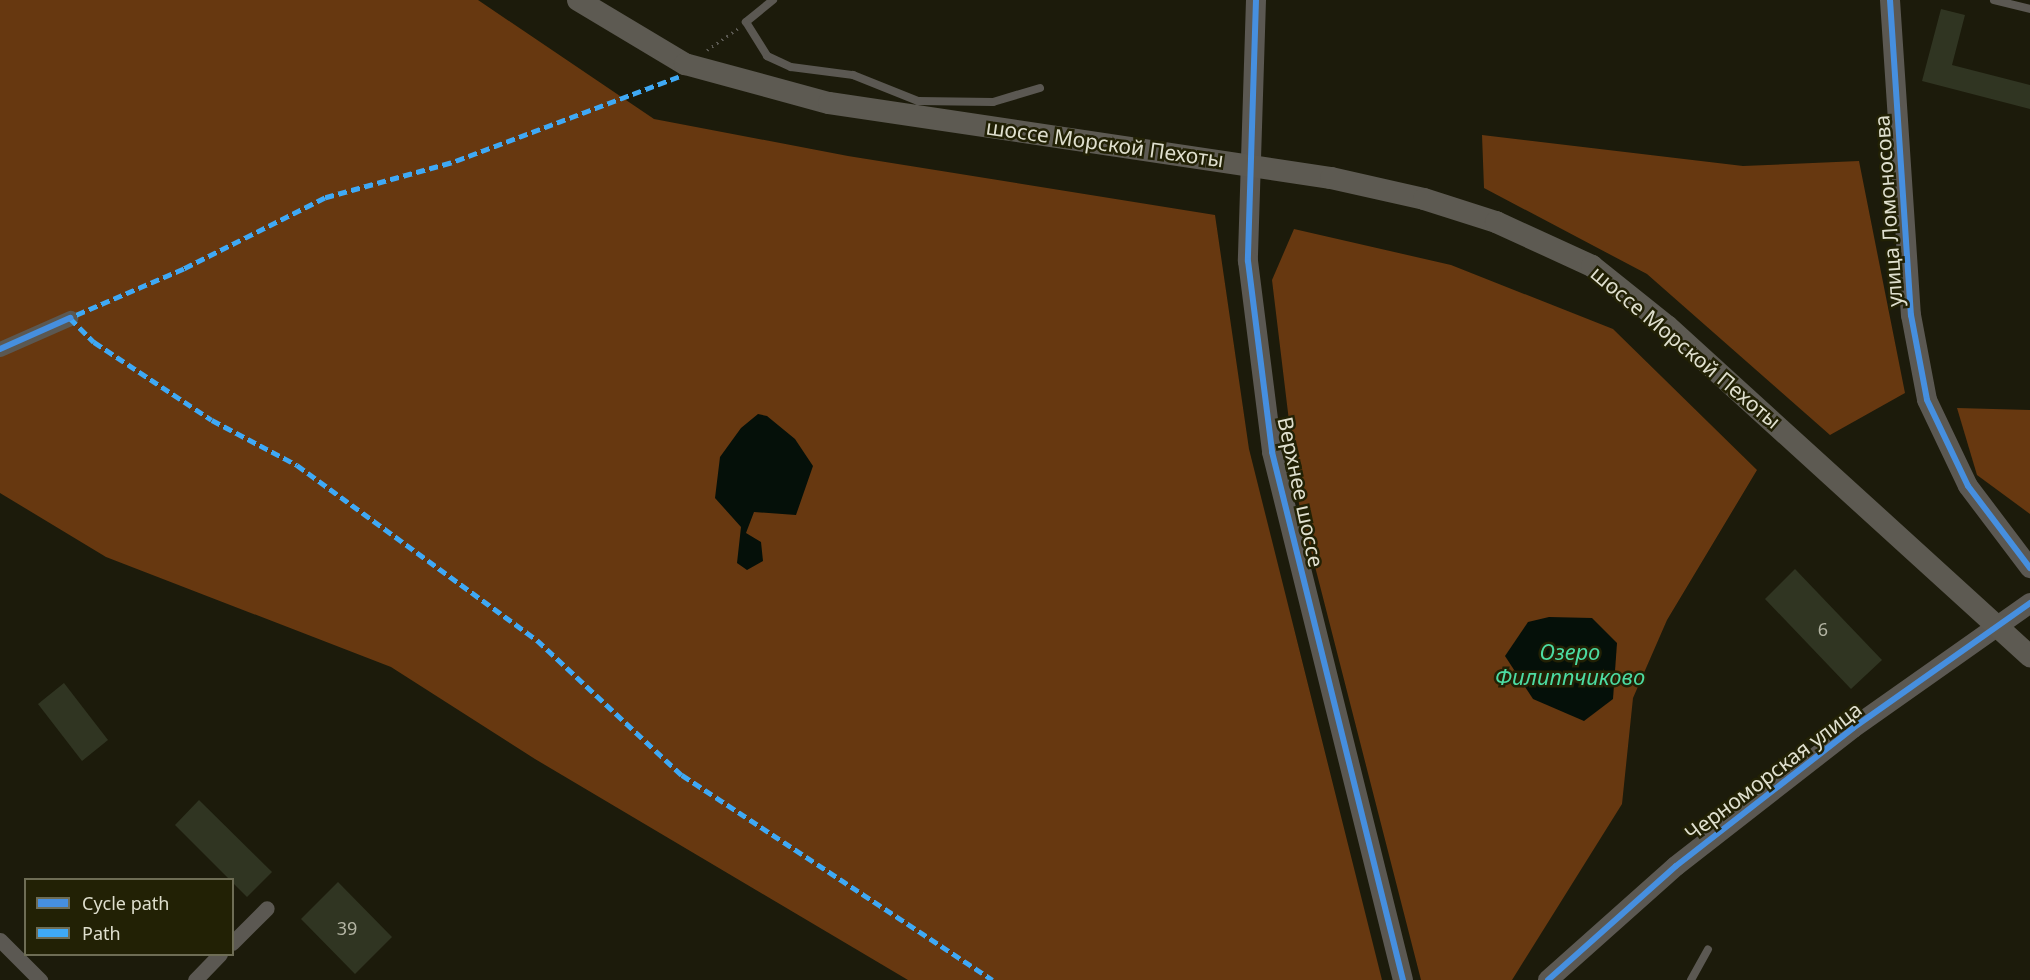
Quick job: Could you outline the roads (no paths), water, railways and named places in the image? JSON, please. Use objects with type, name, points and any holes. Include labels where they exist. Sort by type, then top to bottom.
[{"type":"main road","name":"шоссе Морской Пехоты","points":[[578,0],[685,64],[771,89],[829,103],[1253,164],[1424,199],[1496,222],[1592,266],[1773,420],[2030,656]]},
{"type":"street","name":"Верхнее шоссе","points":[[1256,0],[1253,164],[1248,261],[1272,452],[1403,980]]},
{"type":"street","name":"улица Ломоносова","points":[[1890,0],[1911,315],[1927,400],[1968,486],[2030,568]]},
{"type":"street","points":[[0,349],[70,318]]},
{"type":"street","name":"Черноморская улица","points":[[1548,980],[1676,866],[1853,728],[2000,627],[2030,603]]},
{"type":"street","points":[[234,941],[267,908]]},
{"type":"street","points":[[0,940],[40,980]]},
{"type":"street","points":[[195,980],[218,956]]},
{"type":"lane","points":[[773,0],[746,22],[766,56],[791,67],[853,75],[918,100],[993,102],[1040,88]]},
{"type":"lane","points":[[1994,0],[2030,9]]},
{"type":"lane","points":[[1691,980],[1708,949]]},
{"type":"water","points":[[758,414],[767,416],[795,439],[813,466],[796,515],[754,512],[746,533],[761,542],[763,561],[747,570],[737,563],[741,527],[715,498],[720,457],[741,428]]},
{"type":"water","name":"Озеро Филиппчиково","points":[[1549,617],[1592,618],[1617,643],[1613,699],[1584,721],[1533,699],[1505,656],[1528,622]]}]
